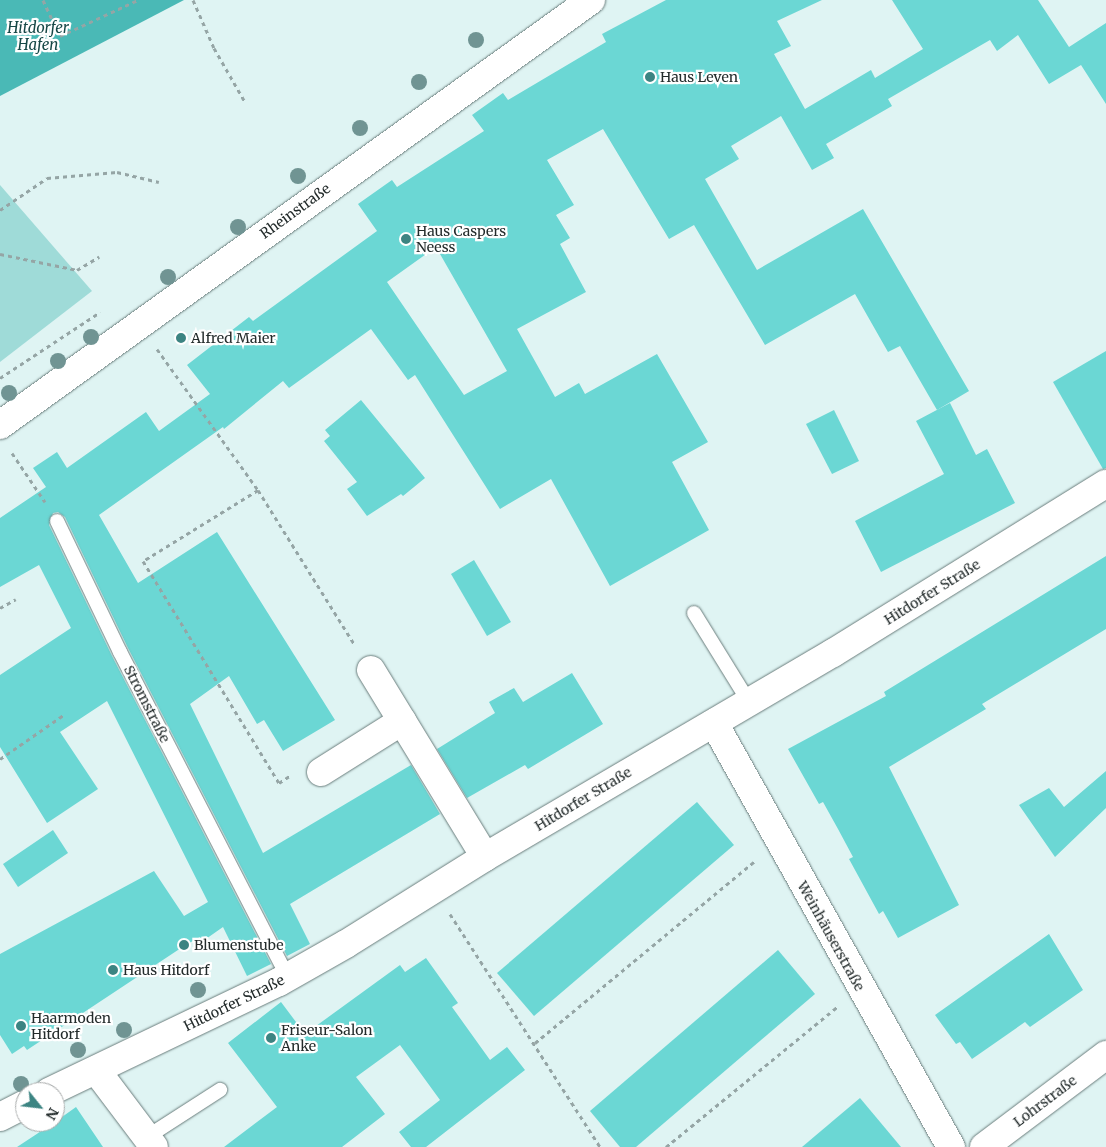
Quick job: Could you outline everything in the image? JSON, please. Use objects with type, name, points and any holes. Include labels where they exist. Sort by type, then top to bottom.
[{"type":"street","name":"Rheinstraße","points":[[0,425],[592,0]]},
{"type":"street","name":"Hitdorfer Straße","points":[[65,1085],[288,977],[485,856],[749,702],[1106,484]]},
{"type":"street","points":[[371,670],[485,856]]},
{"type":"street","points":[[321,772],[402,721]]},
{"type":"street","name":"Weinhäuserstraße","points":[[714,723],[860,988],[951,1147]]},
{"type":"street","name":"Lohrstraße","points":[[984,1147],[1106,1055]]},
{"type":"street","points":[[96,1070],[150,1142]]},
{"type":"street","points":[[0,1117],[15,1109]]},
{"type":"lane","name":"Stromstraße","points":[[57,521],[120,652],[288,977]]},
{"type":"lane","points":[[694,612],[749,702]]},
{"type":"lane","points":[[150,1142],[220,1090]]},
{"type":"path","points":[[43,0],[60,36],[138,0]]},
{"type":"path","points":[[193,0],[214,48],[245,102]]},
{"type":"path","points":[[0,210],[47,178],[117,172],[159,182]]},
{"type":"path","points":[[0,254],[77,270],[99,257]]},
{"type":"path","points":[[0,378],[101,311]]},
{"type":"path","points":[[139,324],[258,490],[371,670]]},
{"type":"path","points":[[10,450],[57,521]]},
{"type":"path","points":[[258,490],[143,561],[279,782],[314,761],[321,772]]},
{"type":"path","points":[[0,608],[16,599]]},
{"type":"path","points":[[0,758],[65,714]]},
{"type":"path","points":[[535,1043],[779,842]]},
{"type":"path","points":[[433,888],[535,1043],[600,1147]]},
{"type":"path","points":[[666,1147],[860,988]]},
{"type":"shaded area","points":[[0,185],[92,291],[0,362]]},
{"type":"water","name":"Hitdorfer Hafen","points":[[0,0],[184,0],[0,96]]},
{"type":"building","points":[[666,0],[822,0],[777,21],[791,46],[774,54],[805,109],[871,70],[875,78],[923,49],[892,0],[1038,0],[1069,47],[1106,23],[1106,104],[1081,65],[1049,84],[1018,35],[997,51],[990,40],[888,99],[892,106],[826,144],[834,158],[812,170],[781,116],[731,146],[739,159],[705,179],[757,270],[863,209],[969,391],[937,410],[900,346],[888,352],[855,294],[765,345],[694,225],[669,239],[603,129],[547,160],[574,205],[556,215],[570,238],[560,244],[586,292],[517,329],[555,397],[579,383],[585,394],[657,354],[708,442],[672,462],[709,530],[610,586],[551,479],[500,509],[415,375],[408,380],[371,329],[289,388],[283,381],[224,429],[223,427],[99,515],[138,583],[217,532],[335,720],[283,751],[264,720],[257,724],[229,676],[190,704],[263,853],[411,765],[440,814],[290,904],[310,944],[287,956],[128,648],[65,517],[58,512],[53,513],[49,525],[112,656],[271,964],[247,976],[223,927],[203,941],[200,937],[184,946],[27,1050],[24,1046],[12,1054],[0,1035],[0,954],[154,871],[184,916],[208,902],[107,701],[60,732],[98,789],[47,823],[0,747],[0,675],[71,628],[39,565],[0,587],[0,518],[46,487],[33,468],[57,452],[67,468],[146,412],[159,431],[210,394],[187,365],[249,317],[253,321],[377,231],[358,204],[392,180],[397,187],[484,131],[472,115],[503,93],[508,100],[606,42],[602,34]],"holes":[[[436,247],[507,371],[464,395],[387,282]]]},
{"type":"building","points":[[1106,351],[1106,468],[1103,469],[1053,382]]},
{"type":"building","points":[[361,400],[425,478],[403,496],[401,494],[367,516],[347,489],[357,482],[324,441],[330,436],[325,430]]},
{"type":"building","points":[[950,403],[976,455],[987,449],[1015,503],[881,572],[855,521],[944,474],[916,421]]},
{"type":"building","points":[[834,410],[859,461],[832,474],[806,424]]},
{"type":"building","points":[[1106,556],[1106,629],[982,704],[986,709],[889,767],[959,905],[898,938],[883,911],[879,914],[849,859],[853,857],[838,829],[823,802],[819,804],[788,749],[886,696],[884,692]]},
{"type":"building","points":[[474,560],[511,622],[487,636],[451,574]]},
{"type":"building","points":[[572,673],[603,724],[528,769],[525,765],[467,798],[437,749],[495,713],[489,702],[514,688],[523,702]]},
{"type":"building","points":[[1106,771],[1106,808],[1055,857],[1019,805],[1049,788],[1064,807]]},
{"type":"building","points":[[697,802],[734,845],[534,1016],[497,973]]},
{"type":"building","points":[[53,830],[68,853],[18,887],[3,864]]},
{"type":"building","points":[[1049,934],[1083,990],[1030,1027],[1025,1022],[972,1059],[960,1042],[956,1044],[935,1015]]},
{"type":"building","points":[[778,950],[815,994],[636,1147],[620,1147],[590,1111]]},
{"type":"building","points":[[426,958],[458,1003],[452,1007],[490,1060],[507,1047],[525,1070],[426,1147],[411,1147],[399,1132],[440,1100],[400,1045],[356,1077],[385,1114],[342,1147],[224,1147],[277,1107],[228,1043],[281,1002],[305,1034],[400,965],[405,972]]},
{"type":"building","points":[[860,1098],[901,1147],[802,1147]]},
{"type":"building","points":[[76,1107],[103,1147],[17,1147],[40,1132],[65,1132],[65,1115]]},
{"type":"place","name":"Haus Leven","points":[[650,77]]},
{"type":"place","name":"Haus Caspers Neess","points":[[406,239]]},
{"type":"place","name":"Alfred Maier","points":[[181,338]]},
{"type":"place","name":"Blumenstube","points":[[184,945]]},
{"type":"place","name":"Haus Hitdorf","points":[[113,970]]},
{"type":"place","name":"Haarmoden Hitdorf","points":[[21,1026]]},
{"type":"place","name":"Friseur-Salon Anke","points":[[271,1038]]}]
